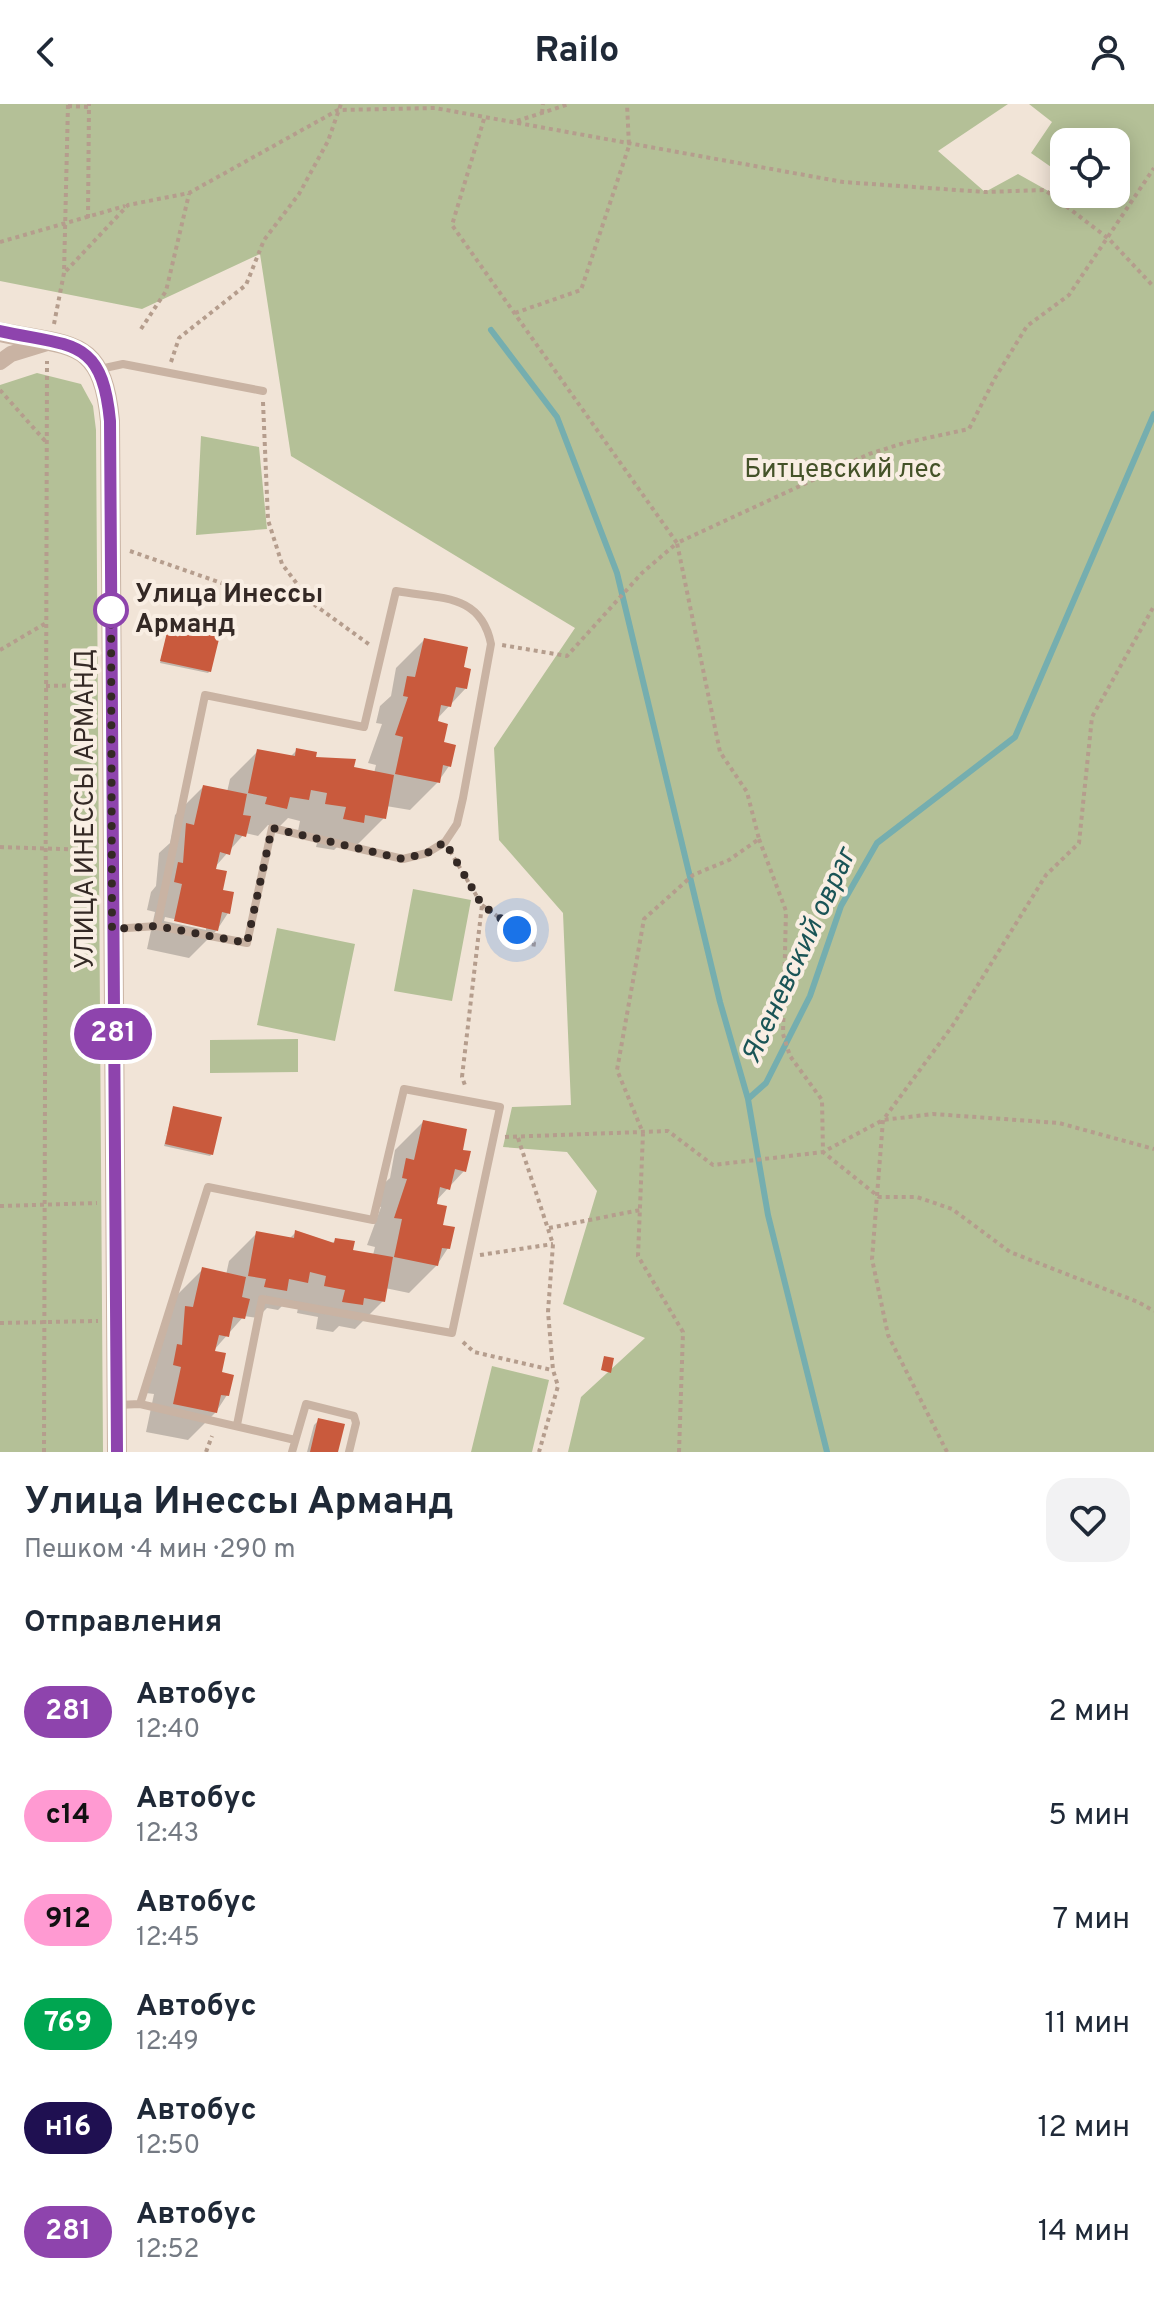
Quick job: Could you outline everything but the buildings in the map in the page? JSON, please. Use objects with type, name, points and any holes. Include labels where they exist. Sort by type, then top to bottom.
[{"type":"street","points":[[0,332],[50,342],[87,354],[100,369]]},
{"type":"street","points":[[0,362],[11,354],[50,342]]},
{"type":"street","name":"УЛИЦА ИНЕССЫ АРМАНД","points":[[100,369],[107,386],[110,421],[117,1452]]},
{"type":"lane","points":[[100,369],[123,364],[263,391]]},
{"type":"lane","points":[[112,929],[157,926],[247,943],[272,828],[403,859],[427,853],[445,842],[457,824],[491,644],[487,623],[471,605],[396,591],[364,727],[205,695],[157,926]]},
{"type":"lane","points":[[140,1404],[208,1187],[373,1220],[404,1089],[500,1107],[452,1333],[262,1299],[237,1425]]},
{"type":"lane","points":[[116,1405],[140,1404],[295,1440]]},
{"type":"lane","points":[[292,1452],[303,1406],[308,1404],[354,1416],[356,1423],[349,1452]]},
{"type":"path","points":[[167,372],[179,338],[246,285],[264,240],[299,194],[328,141],[341,104]]},
{"type":"path","points":[[542,113],[543,104]]},
{"type":"path","points":[[514,122],[569,104]]},
{"type":"path","points":[[515,313],[581,290],[629,146],[627,104]]},
{"type":"path","points":[[44,1452],[46,368],[64,273],[68,105],[89,105],[88,218]]},
{"type":"path","points":[[0,242],[128,205],[189,193],[338,110],[435,108],[629,146],[843,182],[985,192],[1045,190],[1109,239],[1154,287]]},
{"type":"path","points":[[484,119],[452,225],[677,543],[720,752],[747,792],[759,839],[786,911],[783,1034],[790,1056],[822,1100],[823,1152]]},
{"type":"path","points":[[491,644],[567,656],[642,573],[677,543],[869,454],[969,429],[1027,326],[1069,295],[1154,168]]},
{"type":"path","points":[[141,329],[166,291],[189,193]]},
{"type":"path","points":[[64,273],[128,205]]},
{"type":"path","points":[[0,390],[47,443]]},
{"type":"path","points":[[263,391],[268,520],[282,564],[312,603],[382,653]]},
{"type":"path","points":[[130,551],[250,593],[312,603]]},
{"type":"path","points":[[947,1452],[888,1335],[872,1259],[883,1120],[953,1025],[1046,875],[1079,843],[1086,799],[1092,717],[1154,606]]},
{"type":"path","points":[[0,650],[46,623]]},
{"type":"path","points":[[46,686],[111,684]]},
{"type":"path","points":[[679,1452],[683,1332],[638,1256],[643,1133],[617,1070],[644,919],[693,875],[729,860],[759,839]]},
{"type":"path","points":[[445,842],[482,905],[534,943],[533,950]]},
{"type":"path","points":[[0,847],[112,850]]},
{"type":"path","points":[[470,1102],[462,1077],[482,905]]},
{"type":"path","points":[[494,1137],[668,1131],[713,1165],[823,1152],[883,1120],[933,1114],[1059,1123],[1154,1149]]},
{"type":"path","points":[[518,1138],[553,1244],[548,1312],[553,1370],[558,1386],[539,1452]]},
{"type":"path","points":[[823,1152],[879,1197],[917,1197],[952,1209],[1010,1252],[1154,1311]]},
{"type":"path","points":[[0,1206],[115,1202]]},
{"type":"path","points":[[549,1228],[640,1210]]},
{"type":"path","points":[[469,1256],[553,1244]]},
{"type":"path","points":[[0,1323],[115,1321]]},
{"type":"path","points":[[452,1333],[474,1352],[553,1370]]},
{"type":"green space","name":"Битцевский лес","points":[[0,104],[1008,104],[938,151],[985,192],[1018,174],[1050,192],[1050,208],[1130,208],[1130,128],[1050,128],[1050,166],[1031,153],[1052,122],[1029,104],[1154,104],[1154,1452],[568,1452],[581,1397],[645,1338],[563,1304],[597,1191],[567,1152],[503,1147],[512,1107],[571,1105],[563,913],[499,840],[494,748],[575,628],[291,456],[260,254],[142,309],[0,281]]},
{"type":"green space","points":[[37,373],[81,384],[93,406],[96,430],[103,1452],[0,1452],[0,385]]},
{"type":"green space","points":[[201,436],[259,447],[267,529],[196,535]]},
{"type":"green space","points":[[413,889],[471,900],[452,1001],[394,991]]},
{"type":"green space","points":[[277,928],[355,944],[335,1041],[257,1025]]},
{"type":"green space","points":[[298,1039],[298,1072],[210,1073],[210,1040]]},
{"type":"green space","points":[[492,1366],[549,1380],[532,1452],[471,1452]]},
{"type":"waterway","points":[[491,330],[557,417],[617,573],[720,1002],[748,1099]]},
{"type":"waterway","name":"Ясеневский овраг","points":[[827,1452],[768,1215],[748,1099],[766,1083],[810,996],[841,906],[877,843],[1015,737],[1154,414]]},
{"type":"bus line","name":"281","points":[[0,331],[71,347],[87,354],[100,369],[107,386],[110,421],[117,1452]]},
{"type":"place","name":"Улица Инессы Арманд","points":[[111,610]]},
{"type":"route","points":[[111,610],[112,929],[157,926],[247,943],[272,828],[403,859],[427,853],[445,842],[482,905],[517,930]]}]
